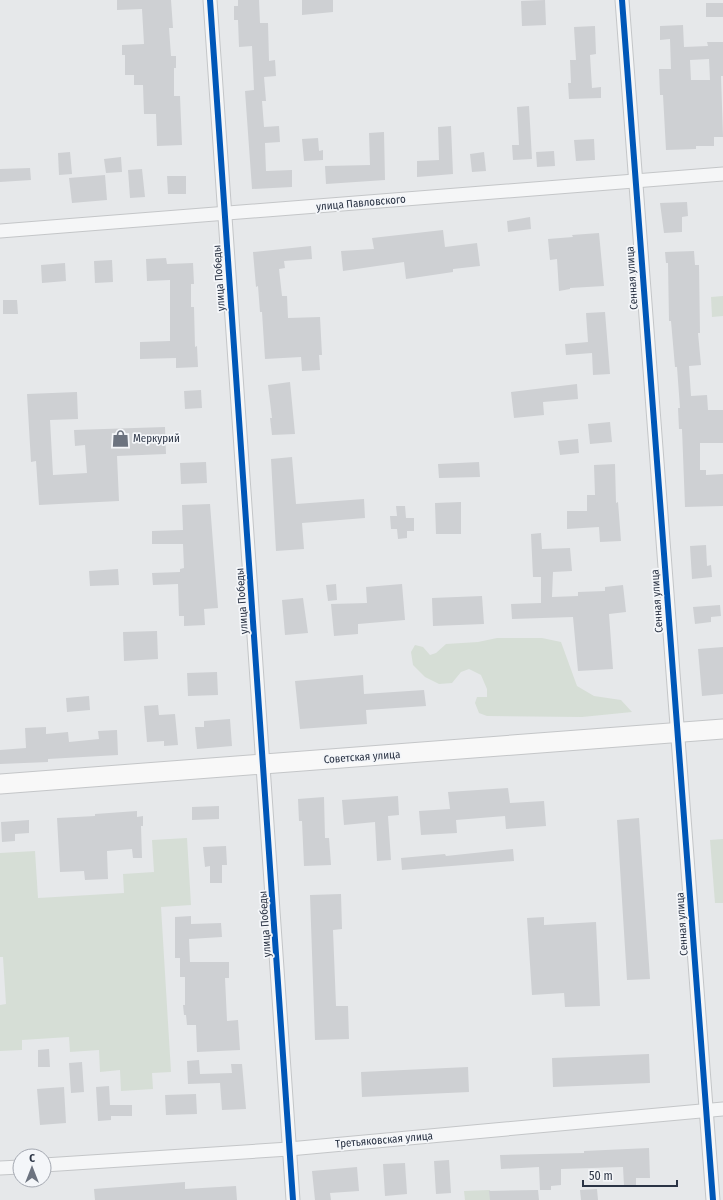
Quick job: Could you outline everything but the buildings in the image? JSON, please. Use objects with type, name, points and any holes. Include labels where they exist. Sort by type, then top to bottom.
[{"type":"street","name":"улица Победы","points":[[210,0],[264,764],[289,1149],[294,1200]]},
{"type":"street","name":"Сенная улица","points":[[622,0],[713,1200]]},
{"type":"street","name":"улица Павловского","points":[[0,231],[723,174]]},
{"type":"street","name":"Советская улица","points":[[0,784],[723,729]]},
{"type":"street","name":"Третьяковская улица","points":[[52,1164],[289,1149],[723,1109]]},
{"type":"street","points":[[0,1168],[12,1167]]},
{"type":"shaded area","points":[[723,296],[723,316],[712,317],[711,297]]},
{"type":"shaded area","points":[[497,638],[542,638],[561,642],[577,686],[594,696],[621,700],[632,712],[582,717],[487,716],[479,713],[475,703],[477,697],[487,697],[487,689],[481,675],[469,669],[461,672],[452,683],[439,684],[425,677],[413,665],[411,652],[415,645],[423,647],[430,655],[436,653],[446,644],[478,642]]},
{"type":"shaded area","points":[[187,838],[191,905],[161,907],[171,1072],[152,1073],[153,1089],[121,1091],[120,1070],[100,1072],[99,1050],[70,1052],[69,1037],[22,1040],[22,1050],[0,1051],[0,1005],[6,1004],[3,957],[0,957],[0,853],[35,851],[38,898],[124,893],[123,874],[154,872],[152,840]]},
{"type":"shaded area","points":[[723,839],[723,903],[715,903],[710,840]]},
{"type":"shaded area","points":[[490,1190],[491,1200],[465,1200],[464,1191]]},
{"type":"cycle path","points":[[210,0],[293,1200]]},
{"type":"cycle path","points":[[622,0],[713,1200]]},
{"type":"place","name":"Меркурий","points":[[120,438]]}]
